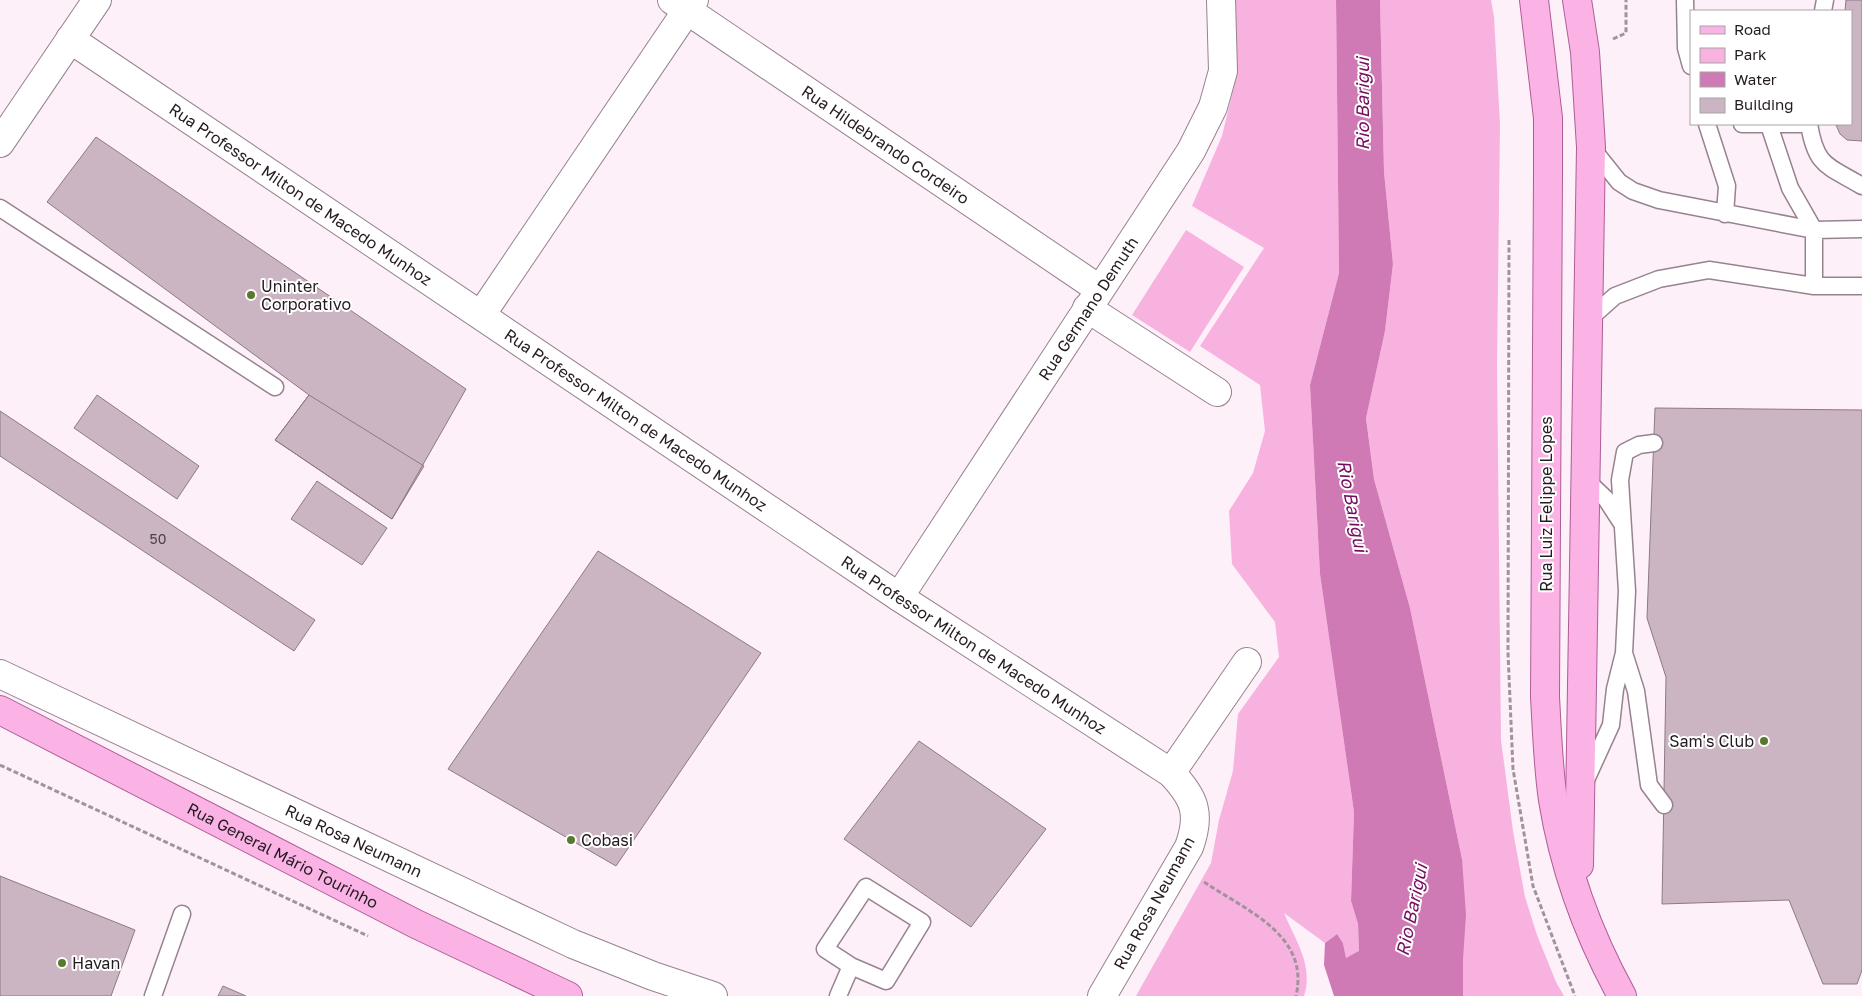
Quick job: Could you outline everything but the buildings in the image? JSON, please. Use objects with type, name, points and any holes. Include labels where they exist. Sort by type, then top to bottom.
[{"type":"main road","name":"Rua Luiz Felippe Lopes","points":[[1534,0],[1542,56],[1548,155],[1545,697],[1554,800],[1563,844],[1579,902],[1610,974],[1622,996]]},
{"type":"main road","points":[[1577,0],[1585,52],[1590,147],[1586,480],[1579,793],[1579,902]]},
{"type":"main road","name":"Rua General Mário Tourinho","points":[[0,710],[408,920],[568,996]]},
{"type":"street","points":[[0,143],[97,0]]},
{"type":"street","name":"Rua Germano Demuth","points":[[899,597],[1191,151],[1213,107],[1223,71],[1221,0]]},
{"type":"street","points":[[482,315],[684,4]]},
{"type":"street","name":"Rua Hildebrando Cordeiro","points":[[684,4],[1093,298],[1217,392]]},
{"type":"street","name":"Rua Professor Milton de Macedo Munhoz","points":[[70,39],[899,597],[1171,773],[1185,787],[1195,807]]},
{"type":"street","points":[[1171,773],[1247,662]]},
{"type":"street","name":"Rua Rosa Neumann","points":[[0,674],[540,930],[653,976],[713,996]]},
{"type":"street","name":"Rua Rosa Neumann","points":[[1102,996],[1189,847],[1196,828],[1195,807]]},
{"type":"lane","points":[[1685,0],[1686,48],[1690,62]]},
{"type":"lane","points":[[1707,125],[1727,186],[1725,214]]},
{"type":"lane","points":[[1769,125],[1790,188],[1814,230],[1814,286]]},
{"type":"lane","points":[[1809,125],[1815,154],[1827,166],[1862,186]]},
{"type":"lane","points":[[1590,147],[1619,182],[1633,191],[1659,200],[1814,230],[1862,229]]},
{"type":"lane","points":[[0,208],[275,387]]},
{"type":"lane","points":[[1588,320],[1615,296],[1660,279],[1709,270],[1814,286],[1862,286]]},
{"type":"lane","points":[[1579,793],[1611,726],[1615,689],[1624,653],[1627,591],[1621,522],[1620,480],[1625,452],[1638,445],[1654,443]]},
{"type":"lane","points":[[1586,480],[1606,499],[1621,522]]},
{"type":"lane","points":[[1624,653],[1636,691],[1649,785],[1664,806]]},
{"type":"lane","points":[[866,887],[922,922],[886,981],[850,966],[825,949],[866,887]]},
{"type":"lane","points":[[153,996],[182,914]]},
{"type":"lane","points":[[838,996],[850,966]]},
{"type":"path","points":[[0,765],[370,937]]},
{"type":"path","points":[[1201,880],[1276,930],[1290,946],[1298,963],[1299,981],[1296,996]]},
{"type":"green space","points":[[1234,0],[1336,0],[1339,273],[1310,385],[1320,574],[1354,812],[1351,901],[1358,924],[1359,952],[1346,958],[1343,943],[1337,934],[1325,943],[1284,913],[1305,963],[1307,974],[1304,996],[1136,996],[1211,863],[1219,820],[1233,771],[1238,714],[1279,657],[1275,622],[1232,564],[1229,511],[1253,473],[1265,431],[1260,385],[1200,346],[1264,248],[1192,206],[1222,136],[1236,78]]},
{"type":"green space","points":[[1380,0],[1491,0],[1494,17],[1500,124],[1497,364],[1501,740],[1513,831],[1525,897],[1537,935],[1556,982],[1564,996],[1463,996],[1462,859],[1410,608],[1374,479],[1366,417],[1385,331],[1393,264],[1384,172]]},
{"type":"green space","points":[[1186,230],[1244,267],[1190,352],[1132,315]]},
{"type":"water","name":"Rio Barigui","points":[[1336,0],[1380,0],[1384,172],[1393,264],[1385,331],[1366,418],[1374,479],[1410,608],[1462,859],[1466,915],[1463,996],[1334,996],[1324,965],[1325,943],[1337,934],[1343,943],[1346,958],[1359,951],[1358,924],[1351,901],[1354,812],[1320,574],[1310,385],[1339,273]]},
{"type":"place","name":"Uninter Corporativo","points":[[251,295]]},
{"type":"place","name":"Sam's Club","points":[[1764,741]]},
{"type":"place","name":"Cobasi","points":[[571,840]]},
{"type":"place","name":"Havan","points":[[62,963]]}]
